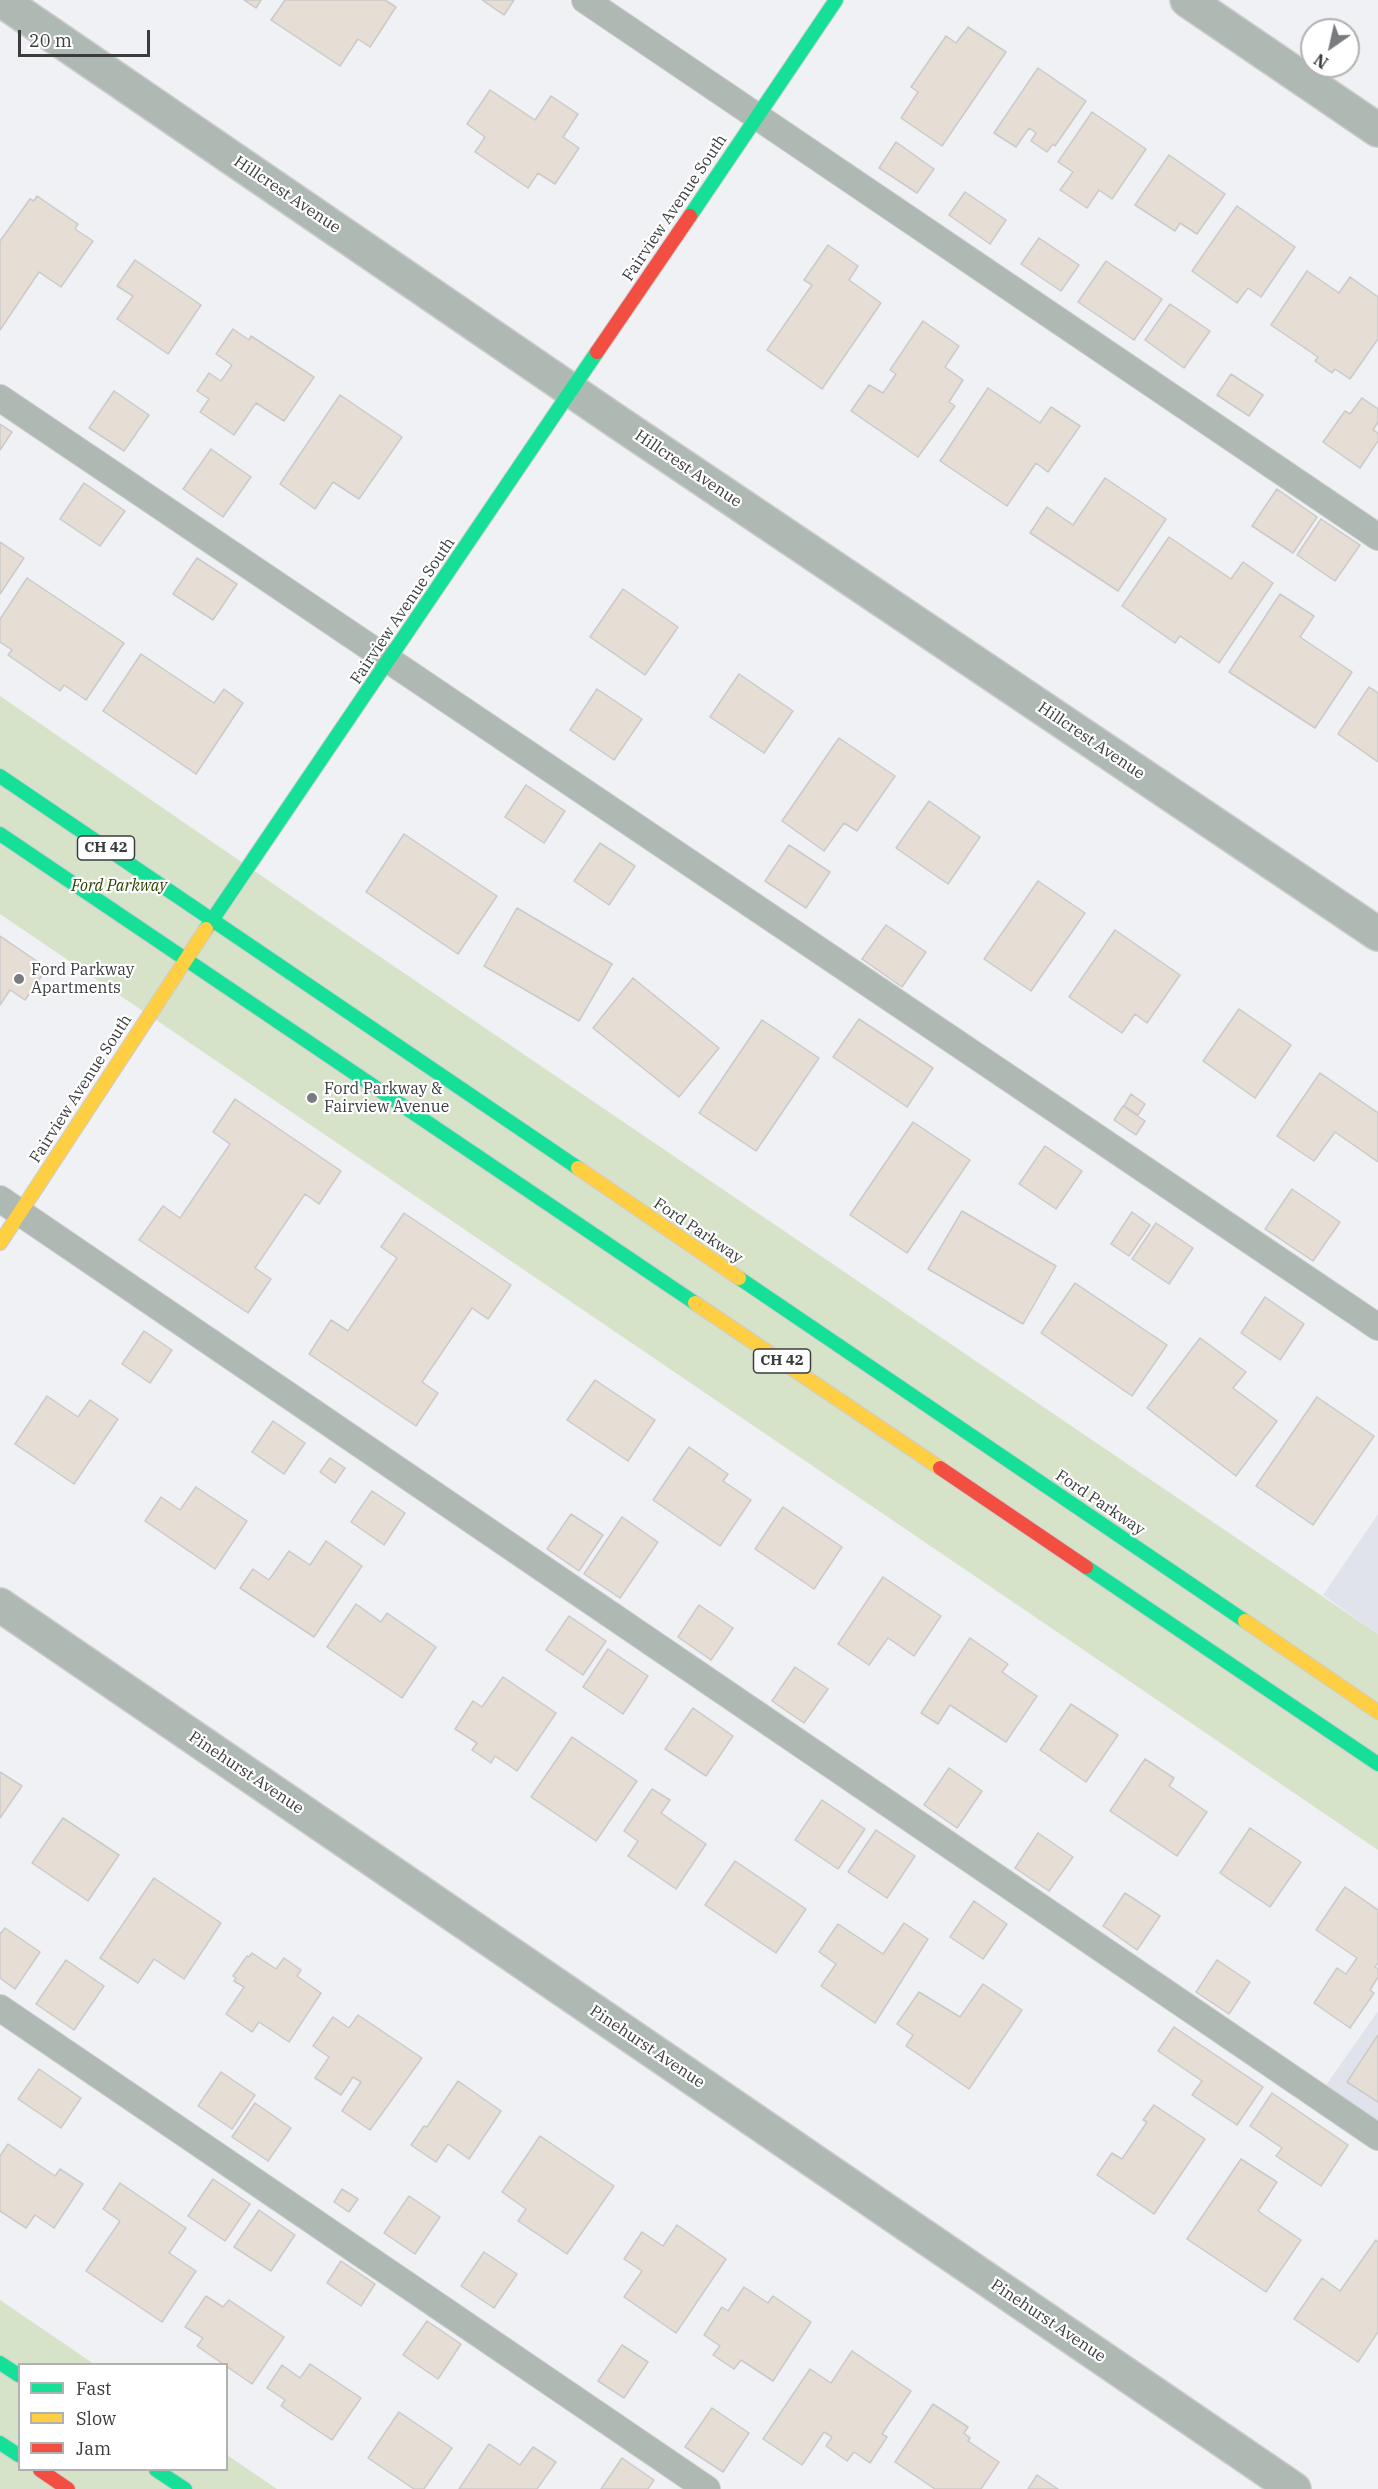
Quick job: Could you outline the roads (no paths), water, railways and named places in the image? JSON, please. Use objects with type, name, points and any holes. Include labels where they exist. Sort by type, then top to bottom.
[{"type":"main road","name":"Fairview Avenue South","points":[[0,1243],[10,1206],[185,960],[836,0]]},
{"type":"main road","name":"Ford Parkway","points":[[0,776],[1378,1712]]},
{"type":"main road","name":"CH 42","points":[[0,834],[1378,1764]]},
{"type":"main road","points":[[0,2363],[18,2375]]},
{"type":"main road","points":[[0,2443],[18,2455]]},
{"type":"main road","points":[[43,2471],[68,2489]]},
{"type":"main road","points":[[159,2471],[185,2489]]},
{"type":"street","name":"Hillcrest Avenue","points":[[1,0],[573,391],[1378,934]]},
{"type":"street","points":[[1187,0],[1378,130]]},
{"type":"street","name":"Pinehurst Avenue","points":[[0,1605],[1294,2489]]},
{"type":"lane","points":[[585,0],[1378,537]]},
{"type":"lane","points":[[0,398],[1378,1327]]},
{"type":"lane","points":[[10,1206],[1378,2136]]},
{"type":"lane","points":[[0,2008],[706,2489]]},
{"type":"place","name":"Ford Parkway Apartments","points":[[19,979]]},
{"type":"place","name":"Ford Parkway & Fairview Avenue","points":[[312,1098]]}]
